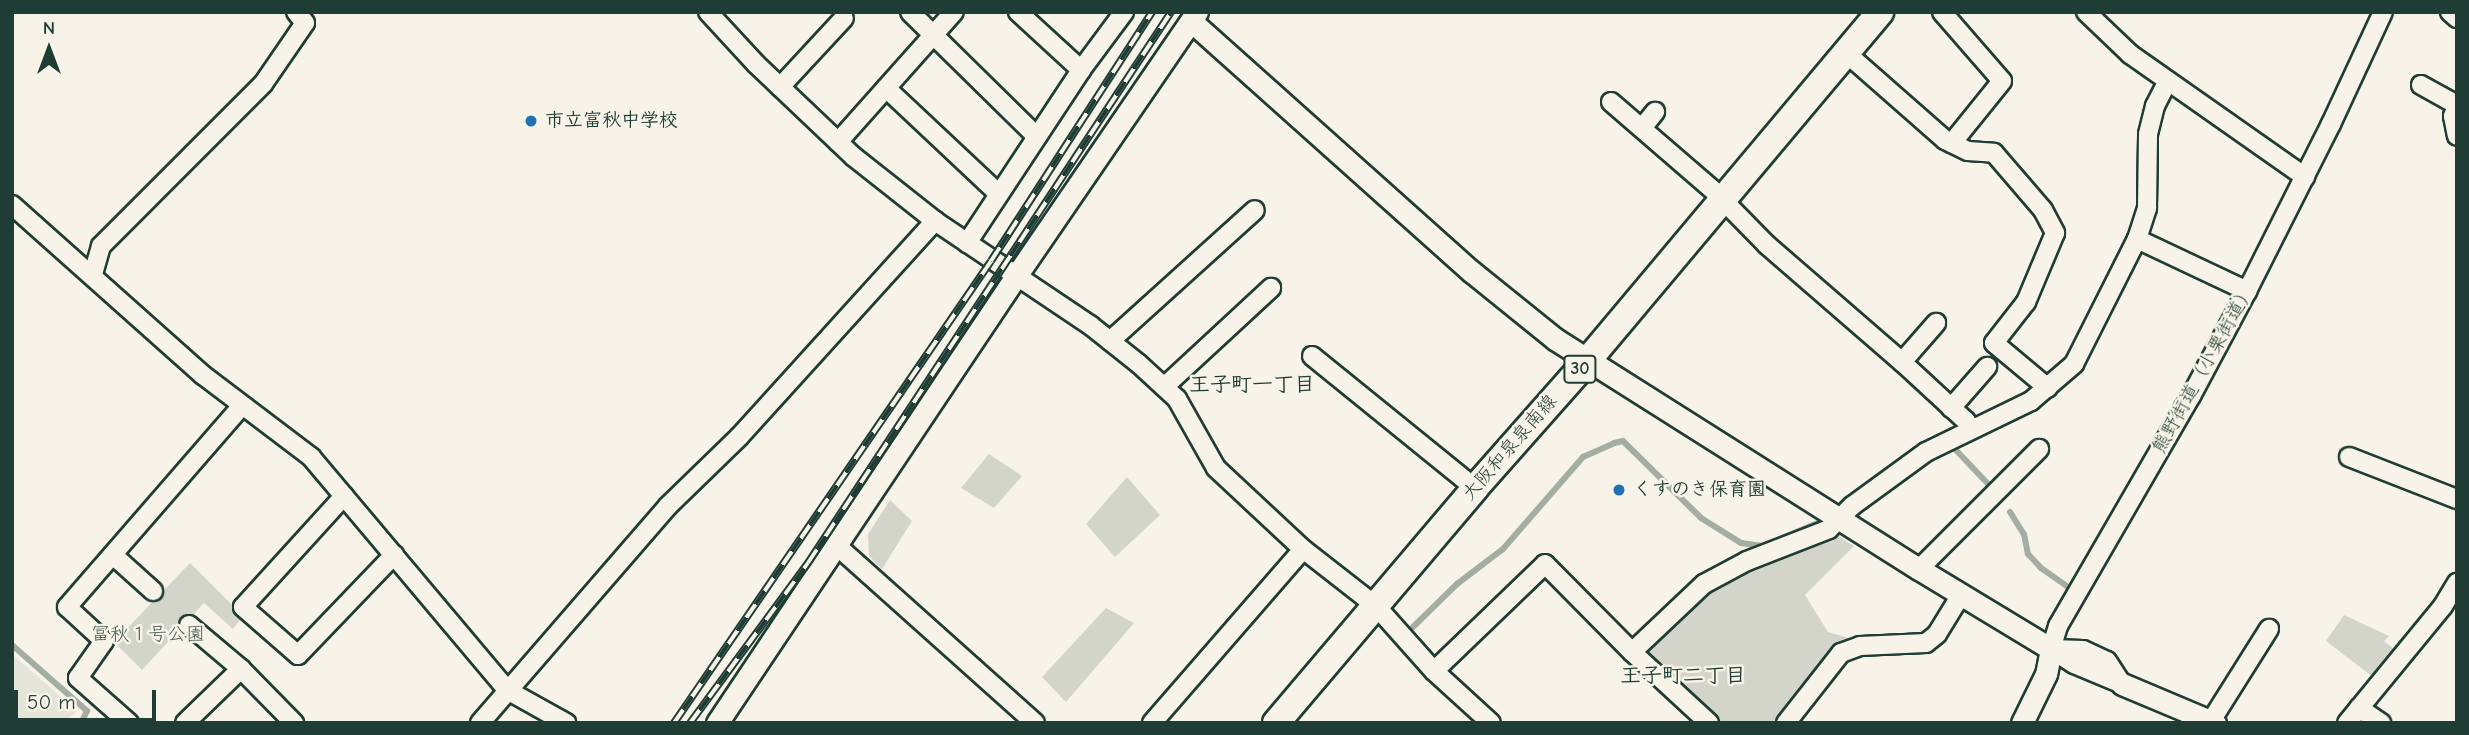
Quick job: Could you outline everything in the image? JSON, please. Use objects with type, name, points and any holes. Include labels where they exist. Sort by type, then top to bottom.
[{"type":"main road","name":"大阪和泉泉南線","points":[[1276,723],[1475,488],[1589,359],[1880,12]]},
{"type":"street","points":[[93,274],[102,246],[263,84],[305,23],[296,12]]},
{"type":"street","points":[[708,12],[780,87],[838,142],[935,221],[1110,341],[1164,387],[1177,399],[1216,468],[1303,549],[1376,606],[1434,671],[1491,723]]},
{"type":"street","points":[[910,12],[1037,137]]},
{"type":"street","points":[[838,142],[954,12]]},
{"type":"street","points":[[1018,12],[1081,70]]},
{"type":"street","points":[[967,243],[1081,70],[1124,12]]},
{"type":"street","points":[[1942,12],[2002,81],[1952,143]]},
{"type":"street","points":[[2086,12],[2130,54],[2167,82],[2305,177]]},
{"type":"street","name":"熊野街道（小栗街道）","points":[[2022,723],[2046,674],[2058,626],[2191,396],[2247,291],[2305,177],[2383,12]]},
{"type":"street","points":[[2450,12],[2457,18]]},
{"type":"street","points":[[717,723],[1016,276],[1194,16],[1472,272],[1555,339],[2074,664],[2213,722],[2269,629]]},
{"type":"street","points":[[780,87],[844,18]]},
{"type":"street","points":[[1845,52],[1952,143],[1968,151],[1994,153],[2043,210],[2055,233],[2026,302],[1994,342],[2048,388]]},
{"type":"street","points":[[1632,652],[1704,584],[1747,561],[1829,529],[1852,506],[1926,452],[2031,401],[2074,364],[2137,239],[2147,208],[2148,134],[2155,107],[2167,82]]},
{"type":"street","points":[[2421,85],[2457,106],[2453,116],[2457,136]]},
{"type":"street","points":[[886,88],[999,194]]},
{"type":"street","points":[[1611,102],[1723,200],[1767,245],[1902,362],[1971,430]]},
{"type":"street","points":[[1642,128],[1656,112]]},
{"type":"street","points":[[12,205],[93,274],[203,375],[311,457],[507,690],[565,723]]},
{"type":"street","points":[[1110,341],[1255,210]]},
{"type":"street","points":[[481,723],[668,506],[738,437],[935,221]]},
{"type":"street","points":[[2137,239],[2247,291]]},
{"type":"street","points":[[1164,387],[1271,288]]},
{"type":"street","points":[[1902,362],[1937,323]]},
{"type":"street","points":[[1312,356],[1475,488]]},
{"type":"street","points":[[1951,408],[1987,367]]},
{"type":"street","points":[[129,723],[78,678],[104,641],[67,607],[242,406]]},
{"type":"street","points":[[1919,569],[2039,449]]},
{"type":"street","points":[[2349,457],[2457,499]]},
{"type":"street","points":[[344,496],[243,607],[298,655],[394,555]]},
{"type":"street","points":[[836,545],[1035,723]]},
{"type":"street","points":[[1152,723],[1303,549]]},
{"type":"street","points":[[113,555],[153,591]]},
{"type":"street","points":[[1434,671],[1545,564],[1632,652],[1709,723]]},
{"type":"street","points":[[2347,723],[2443,606],[2457,583]]},
{"type":"street","points":[[1786,723],[1841,653],[1860,646],[1926,643],[1937,634],[1961,595]]},
{"type":"street","points":[[190,625],[241,669],[294,723]]},
{"type":"street","points":[[185,723],[241,669]]},
{"type":"street","points":[[2359,708],[2381,723]]},
{"type":"shaded area","points":[[12,654],[77,711],[64,723],[12,723]]},
{"type":"green space","points":[[989,454],[1022,476],[994,508],[961,488]]},
{"type":"green space","points":[[1127,477],[1160,515],[1115,557],[1086,524]]},
{"type":"green space","points":[[890,500],[912,521],[882,569],[869,556],[868,534]]},
{"type":"green space","points":[[1835,534],[1854,546],[1805,595],[1828,632],[1859,641],[1836,649],[1776,723],[1719,723],[1687,697],[1645,654],[1644,645],[1708,589],[1745,570]]},
{"type":"green space","name":"冨秋１号公園","points":[[190,563],[243,616],[233,629],[204,603],[142,670],[114,642]]},
{"type":"green space","points":[[1106,608],[1134,623],[1066,702],[1042,677]]},
{"type":"green space","points":[[2344,615],[2389,636],[2384,641],[2395,650],[2373,677],[2326,641]]},
{"type":"waterway","points":[[1413,627],[1457,584],[1503,549],[1583,457],[1614,443],[1623,441],[1701,518],[1741,543],[1763,546],[1818,523]]},
{"type":"waterway","points":[[1952,446],[1992,488]]},
{"type":"waterway","points":[[2010,512],[2024,534],[2028,554],[2041,568],[2073,590]]},
{"type":"waterway","points":[[12,645],[87,711],[81,723]]},
{"type":"railway","points":[[674,723],[991,261],[1152,12]]},
{"type":"railway","points":[[690,723],[808,563],[1171,12]]},
{"type":"place","name":"市立富秋中学校","points":[[531,121]]},
{"type":"place","name":"くすのき保育園","points":[[1619,490]]},
{"type":"district","name":"王子町一丁目","points":[[1252,384]]},
{"type":"district","name":"王子町二丁目","points":[[1683,675]]}]
